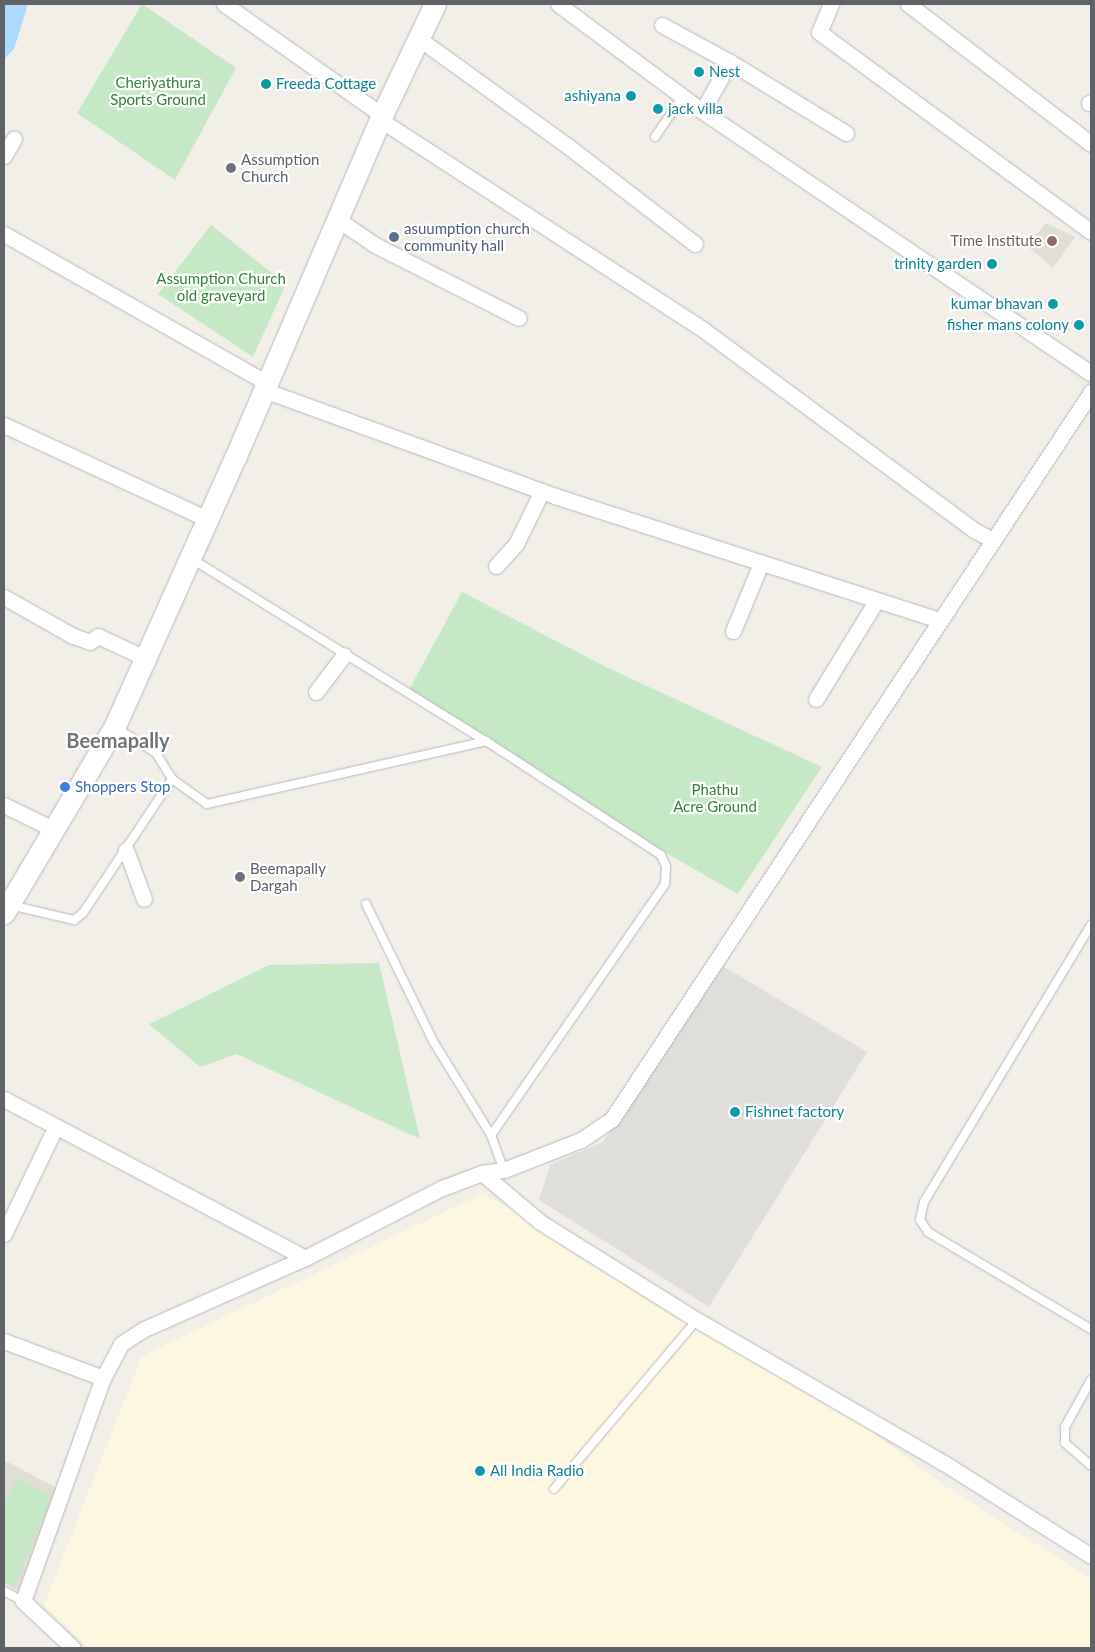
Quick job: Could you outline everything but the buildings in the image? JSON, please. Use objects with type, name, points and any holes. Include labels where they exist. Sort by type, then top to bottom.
[{"type":"main road","points":[[6,909],[114,728],[205,518],[265,386],[380,117],[435,4]]},
{"type":"street","points":[[224,4],[380,117],[701,328],[974,530],[993,540]]},
{"type":"street","points":[[558,4],[702,111],[1091,373]]},
{"type":"street","points":[[831,4],[819,32],[1091,232]]},
{"type":"street","points":[[908,4],[1091,144]]},
{"type":"street","points":[[662,25],[730,62],[846,133]]},
{"type":"street","points":[[418,38],[569,147],[694,244]]},
{"type":"street","points":[[702,111],[730,62]]},
{"type":"street","points":[[4,156],[14,139]]},
{"type":"street","points":[[337,219],[375,245],[519,318]]},
{"type":"street","points":[[4,234],[265,386],[542,491],[876,601],[940,620]]},
{"type":"street","points":[[73,1648],[23,1601],[103,1378],[121,1344],[144,1329],[306,1258],[442,1188],[482,1174],[504,1170],[581,1140],[612,1119],[1091,392]]},
{"type":"street","points":[[4,426],[205,518]]},
{"type":"street","points":[[496,566],[516,544],[542,491]]},
{"type":"street","points":[[733,631],[761,563]]},
{"type":"street","points":[[4,597],[73,636],[90,642],[98,636],[145,658]]},
{"type":"street","points":[[816,699],[876,601]]},
{"type":"street","points":[[316,692],[344,656]]},
{"type":"street","points":[[4,805],[54,829]]},
{"type":"street","points":[[126,850],[144,899]]},
{"type":"street","points":[[4,1099],[54,1128],[306,1258]]},
{"type":"street","points":[[4,1234],[54,1128]]},
{"type":"street","points":[[482,1174],[540,1222],[697,1320],[944,1464],[1091,1556]]},
{"type":"street","points":[[4,1341],[103,1378]]},
{"type":"lane","points":[[655,137],[683,96]]},
{"type":"lane","points":[[188,557],[344,656],[486,741],[661,855],[667,875],[665,884],[491,1135]]},
{"type":"lane","points":[[114,728],[156,753],[172,779],[208,804],[486,741]]},
{"type":"lane","points":[[6,909],[74,920],[91,903],[172,779]]},
{"type":"lane","points":[[366,904],[433,1041],[491,1135],[504,1170]]},
{"type":"lane","points":[[1091,925],[924,1202],[920,1220],[928,1232],[1091,1329]]},
{"type":"lane","points":[[554,1489],[697,1320]]},
{"type":"lane","points":[[1091,1380],[1065,1427],[1065,1442],[1091,1466]]},
{"type":"lane","points":[[4,1591],[23,1601]]},
{"type":"shaded area","name":"Time Institute","points":[[1046,223],[1075,237],[1053,268],[1027,246]]},
{"type":"shaded area","points":[[721,965],[867,1052],[709,1307],[539,1200],[550,1165],[603,1142]]},
{"type":"shaded area","name":"All India Radio","points":[[482,1194],[557,1232],[801,1380],[948,1488],[1091,1579],[1091,1648],[89,1648],[44,1605],[142,1356]]},
{"type":"shaded area","points":[[4,1460],[57,1488],[18,1591],[4,1583]]},
{"type":"green space","name":"Cheriyathura Sports Ground","points":[[142,4],[236,68],[175,180],[77,113]]},
{"type":"green space","name":"Assumption Church old graveyard","points":[[211,225],[286,284],[253,357],[158,294]]},
{"type":"green space","name":"Phathu Acre Ground","points":[[462,592],[606,667],[822,767],[738,894],[599,815],[409,690]]},
{"type":"green space","points":[[379,963],[420,1139],[237,1054],[200,1067],[149,1024],[269,965]]},
{"type":"green space","points":[[18,1478],[52,1496],[15,1587],[4,1581],[4,1504]]},
{"type":"water","points":[[4,4],[28,4],[14,49],[4,59]]},
{"type":"place","name":"Nest","points":[[699,72]]},
{"type":"place","name":"Freeda Cottage","points":[[266,84]]},
{"type":"place","name":"ashiyana","points":[[631,96]]},
{"type":"place","name":"jack villa","points":[[658,109]]},
{"type":"place","name":"Assumption Church","points":[[231,168]]},
{"type":"place","name":"asuumption church community hall","points":[[394,237]]},
{"type":"place","name":"Time Institute","points":[[1052,241]]},
{"type":"place","name":"trinity garden","points":[[992,264]]},
{"type":"place","name":"kumar bhavan","points":[[1053,304]]},
{"type":"place","name":"fisher mans colony","points":[[1079,325]]},
{"type":"place","name":"Shoppers Stop","points":[[65,787]]},
{"type":"place","name":"Beemapally Dargah","points":[[240,877]]},
{"type":"place","name":"Fishnet factory","points":[[735,1112]]},
{"type":"place","name":"All India Radio","points":[[480,1471]]},
{"type":"district","name":"Beemapally","points":[[118,740]]}]
